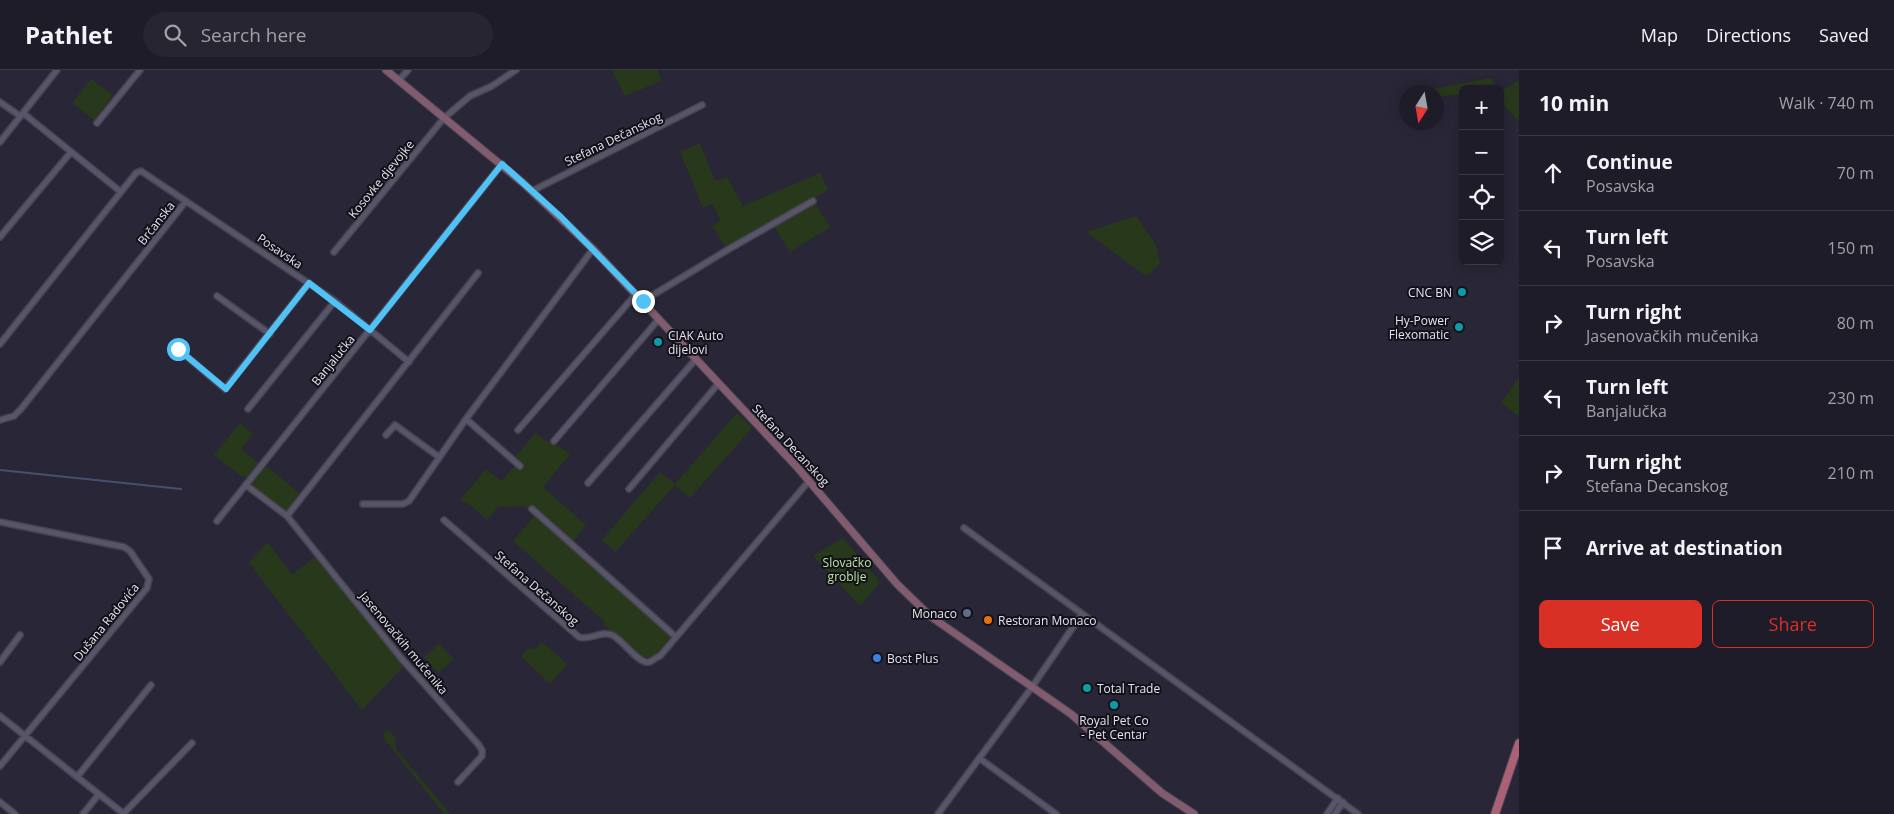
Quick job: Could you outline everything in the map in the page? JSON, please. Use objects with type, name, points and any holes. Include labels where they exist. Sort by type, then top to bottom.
[{"type":"main road","name":"Stefana Decanskog","points":[[386,70],[502,164],[593,249],[809,480],[897,584],[930,616],[1090,730],[1162,793],[1194,814]]},
{"type":"main road","points":[[1495,814],[1519,743]]},
{"type":"street","points":[[0,142],[57,70]]},
{"type":"street","points":[[97,123],[140,70]]},
{"type":"street","points":[[399,80],[408,70]]},
{"type":"street","name":"Kosovke djevojke","points":[[334,252],[444,118],[470,96],[492,86],[516,70]]},
{"type":"street","points":[[0,102],[22,115],[121,192]]},
{"type":"street","name":"Stefana Dečanskog","points":[[532,191],[702,105]]},
{"type":"street","points":[[0,237],[71,152]]},
{"type":"street","name":"Banjalučka","points":[[217,521],[502,164]]},
{"type":"street","name":"Brčanska","points":[[0,344],[136,173],[141,171],[186,201],[21,409],[14,416],[0,420]]},
{"type":"street","name":"Posavska","points":[[178,349],[226,389],[309,283],[186,201]]},
{"type":"street","points":[[643,301],[729,248],[813,201]]},
{"type":"street","points":[[363,504],[403,504],[409,501],[466,419],[593,249]]},
{"type":"street","points":[[287,516],[478,273]]},
{"type":"street","points":[[309,283],[335,301],[408,362]]},
{"type":"street","points":[[518,430],[636,294]]},
{"type":"street","points":[[217,296],[270,334]]},
{"type":"street","points":[[248,409],[335,301]]},
{"type":"street","points":[[554,441],[659,319]]},
{"type":"street","points":[[588,483],[696,359]]},
{"type":"street","points":[[629,489],[718,384]]},
{"type":"street","points":[[466,419],[520,466]]},
{"type":"street","points":[[386,435],[395,425],[439,457]]},
{"type":"street","points":[[532,509],[676,637],[809,480]]},
{"type":"street","name":"Jasenovačkih mučenika","points":[[246,485],[287,516],[401,658],[478,744],[482,750],[482,756],[458,782]]},
{"type":"street","name":"Stefana Dečanskog","points":[[444,520],[579,637],[585,640],[604,634],[612,635],[641,661],[650,662],[660,656],[676,637]]},
{"type":"street","name":"Dušana Radovića","points":[[0,522],[124,547],[130,550],[149,579],[147,588],[25,736]]},
{"type":"street","points":[[964,528],[1358,814]]},
{"type":"street","points":[[938,814],[1032,687],[1082,614]]},
{"type":"street","points":[[0,662],[20,635]]},
{"type":"street","points":[[77,777],[151,685]]},
{"type":"street","points":[[0,716],[124,814],[192,743]]},
{"type":"street","points":[[0,766],[25,736]]},
{"type":"street","points":[[979,758],[1056,814]]},
{"type":"street","points":[[83,814],[99,794]]},
{"type":"street","points":[[1327,814],[1338,798]]},
{"type":"street","points":[[0,802],[15,814]]},
{"type":"street","points":[[1335,814],[1343,802]]},
{"type":"green space","points":[[612,70],[658,70],[661,81],[625,96]]},
{"type":"green space","points":[[1491,78],[1495,85],[1459,85],[1459,94],[1444,96],[1444,87]]},
{"type":"green space","points":[[91,79],[113,95],[94,120],[72,103]]},
{"type":"green space","points":[[1519,80],[1519,122],[1504,105],[1504,89]]},
{"type":"green space","points":[[700,143],[715,181],[727,177],[743,206],[820,173],[828,190],[726,248],[712,226],[721,220],[712,204],[703,208],[680,152]]},
{"type":"green space","points":[[815,203],[830,227],[790,252],[774,226]]},
{"type":"green space","points":[[1136,216],[1156,245],[1160,264],[1146,276],[1086,232]]},
{"type":"green space","points":[[1519,377],[1519,416],[1501,403]]},
{"type":"green space","points":[[737,413],[752,428],[690,498],[675,485],[615,552],[602,540],[660,472],[675,484]]},
{"type":"green space","points":[[240,423],[253,434],[241,449],[258,463],[245,479],[214,455]]},
{"type":"green space","points":[[536,433],[570,454],[543,487],[586,525],[569,547],[671,637],[654,656],[641,658],[603,624],[605,622],[513,541],[535,515],[525,506],[498,507],[487,520],[470,505],[460,500],[486,469],[502,481],[514,466],[519,470],[522,466],[514,458]]},
{"type":"green space","points":[[264,464],[299,493],[286,512],[252,485],[252,481]]},
{"type":"green space","name":"Slovačko groblje","points":[[843,538],[880,582],[860,606],[813,556]]},
{"type":"green space","points":[[266,543],[270,545],[292,575],[316,556],[404,666],[362,710],[249,563]]},
{"type":"green space","points":[[542,642],[567,664],[550,684],[521,656],[529,648],[535,649]]},
{"type":"green space","points":[[439,644],[454,659],[438,673],[424,657]]},
{"type":"green space","points":[[389,730],[395,738],[396,749],[450,814],[444,814],[382,736]]},
{"type":"waterway","points":[[0,470],[181,489]]},
{"type":"place","name":"CNC BN","points":[[1462,292]]},
{"type":"place","name":"Hy-Power Flexomatic","points":[[1459,327]]},
{"type":"place","name":"CIAK Auto dijelovi","points":[[658,342]]},
{"type":"place","name":"Monaco","points":[[967,613]]},
{"type":"place","name":"Restoran Monaco","points":[[988,620]]},
{"type":"place","name":"Bost Plus","points":[[877,658]]},
{"type":"place","name":"Total Trade","points":[[1087,688]]},
{"type":"place","name":"Royal Pet Co - Pet Centar","points":[[1114,705]]},
{"type":"route","points":[[178,349],[226,389],[309,283],[335,301],[370,330],[502,164],[561,217],[643,301]]}]
